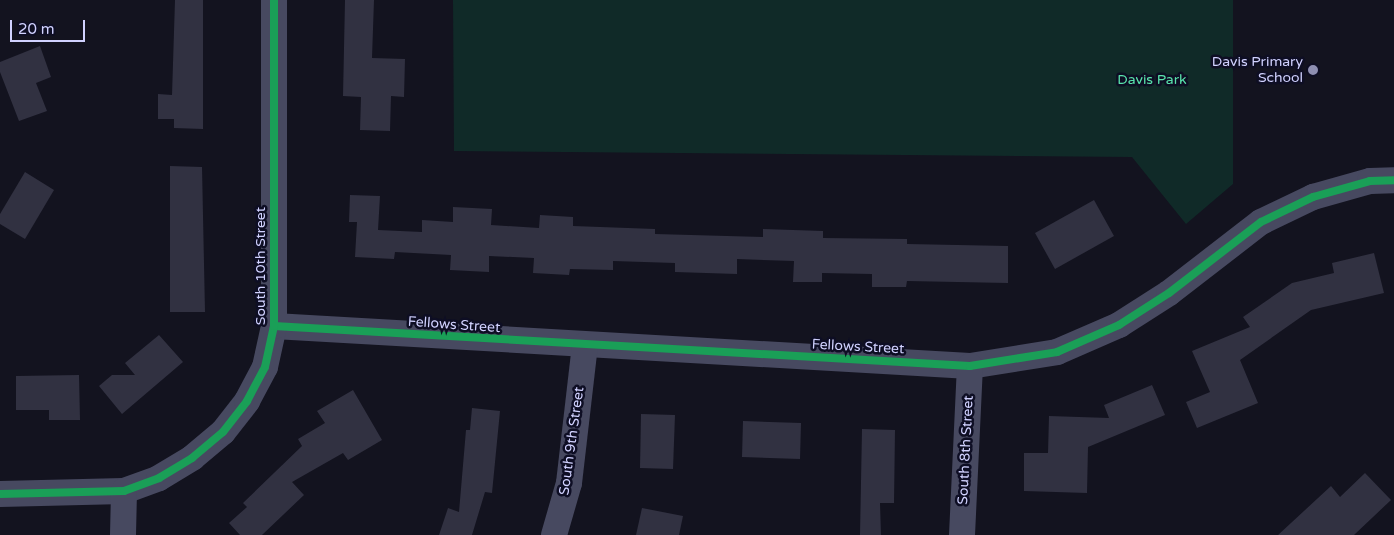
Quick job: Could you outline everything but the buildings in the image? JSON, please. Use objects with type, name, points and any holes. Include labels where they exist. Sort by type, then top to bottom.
[{"type":"street","name":"South 10th Street","points":[[0,494],[124,491],[159,478],[223,432],[265,367],[274,326],[274,0]]},
{"type":"street","name":"Fellows Street","points":[[274,326],[970,366],[1058,352],[1119,325],[1153,304],[1261,222],[1313,197],[1370,181],[1394,180]]},
{"type":"street","name":"South 9th Street","points":[[554,535],[569,483],[585,345]]},
{"type":"street","name":"South 8th Street","points":[[962,535],[970,366]]},
{"type":"street","points":[[123,535],[124,491]]},
{"type":"green space","name":"Davis Park","points":[[453,0],[1233,0],[1233,184],[1186,224],[1132,157],[454,151]]},
{"type":"cycle path","points":[[0,494],[124,491],[159,478],[192,458],[223,432],[247,401],[265,367],[274,326],[274,0]]},
{"type":"cycle path","points":[[274,326],[970,366],[1057,352],[1119,325],[1169,293],[1261,222],[1313,197],[1370,181],[1394,180]]},
{"type":"place","name":"Davis Primary School","points":[[1313,70]]}]
